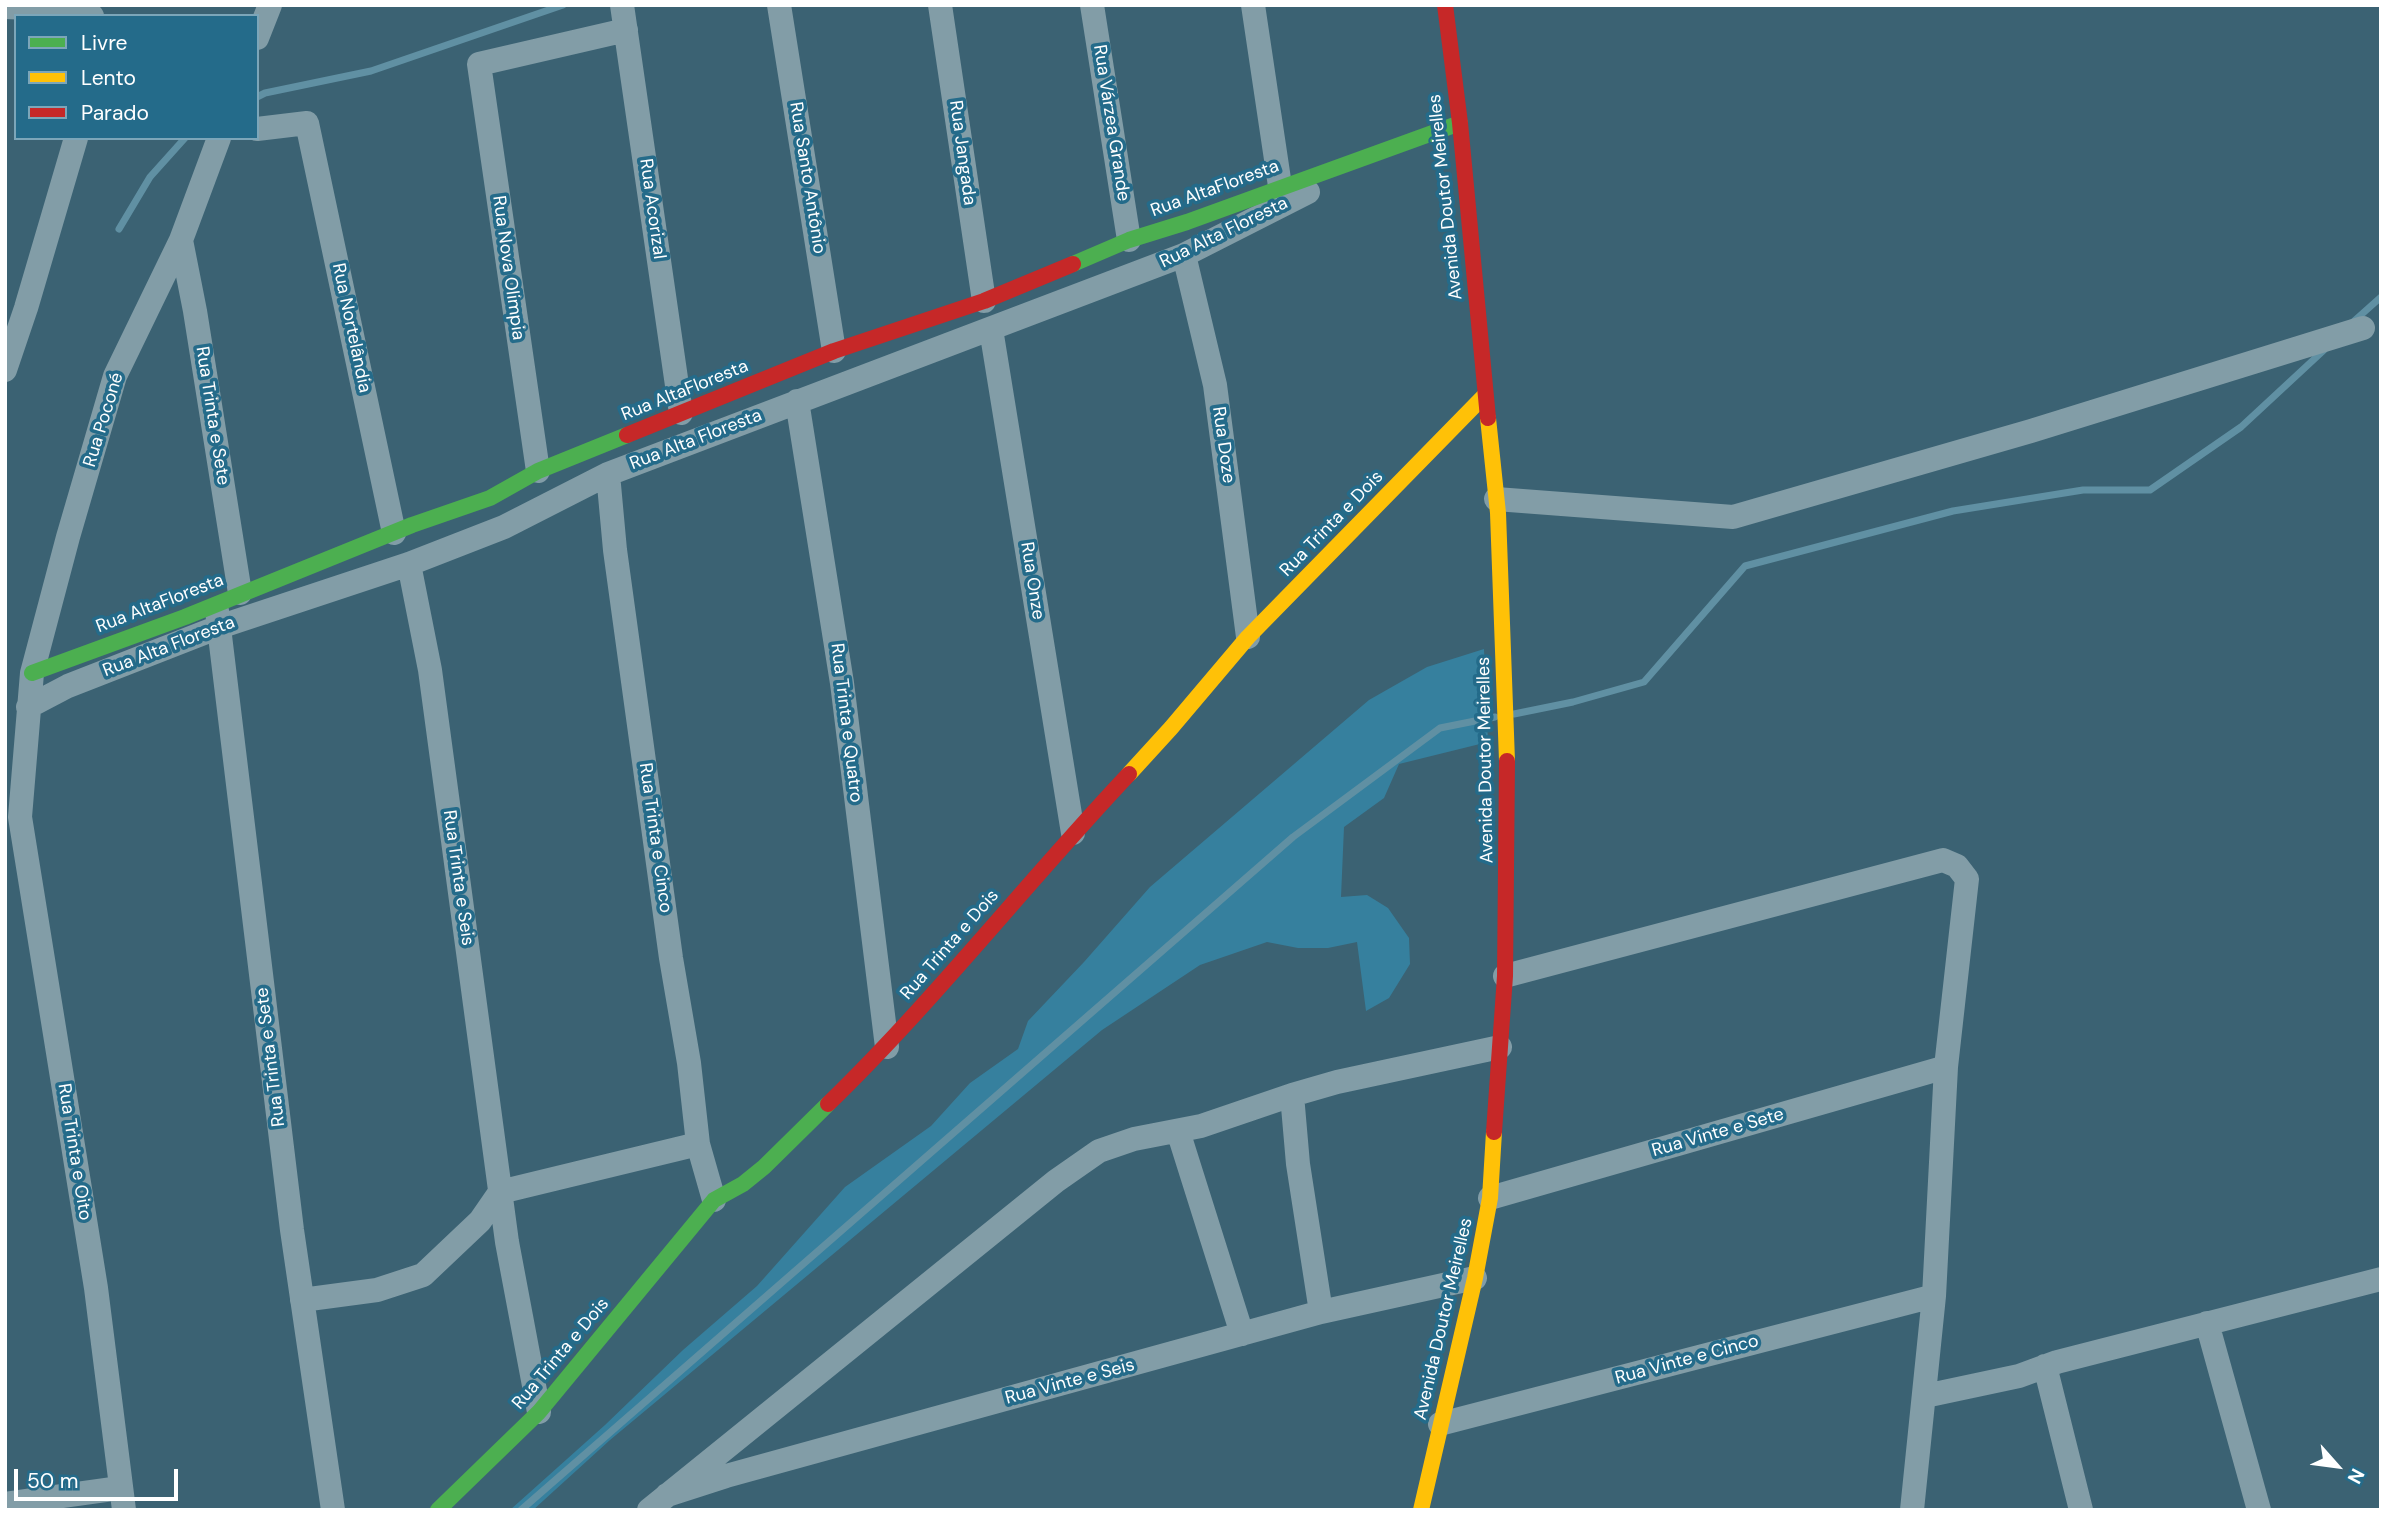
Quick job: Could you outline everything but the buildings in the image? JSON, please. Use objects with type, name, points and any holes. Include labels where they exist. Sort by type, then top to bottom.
[{"type":"street","points":[[259,33],[270,5]]},
{"type":"street","name":"Rua Acorizal","points":[[622,5],[681,413]]},
{"type":"street","name":"Rua Santo Antônio","points":[[779,5],[834,351]]},
{"type":"street","name":"Rua Jangada","points":[[940,5],[984,301]]},
{"type":"street","name":"Rua Várzea Grande","points":[[1092,5],[1129,240]]},
{"type":"street","points":[[1253,5],[1280,186]]},
{"type":"street","name":"Avenida Doutor Meirelles","points":[[1414,1508],[1440,1424],[1475,1278],[1490,1198],[1505,976],[1508,779],[1496,499],[1460,123],[1445,5]]},
{"type":"street","points":[[5,7],[85,10]]},
{"type":"street","name":"Rua Nova Olimpia","points":[[538,471],[479,64],[626,30]]},
{"type":"street","name":"Rua Nortelândia","points":[[259,129],[307,123],[394,533]]},
{"type":"street","name":"Rua AltaFloresta","points":[[32,673],[185,617],[217,615],[240,593],[491,498],[538,471],[834,351],[984,301],[1129,240],[1187,222],[1280,186],[1460,123]]},
{"type":"street","points":[[5,370],[26,309],[75,140]]},
{"type":"street","name":"Rua Poconé","points":[[28,707],[32,673],[115,376],[181,240],[218,140]]},
{"type":"street","name":"Rua Alta Floresta","points":[[28,707],[217,615],[410,564],[504,527],[608,474],[1184,256],[1313,190],[1357,159]]},
{"type":"street","name":"Rua Trinta e Sete","points":[[181,240],[195,311],[240,593]]},
{"type":"street","name":"Rua Doze","points":[[1184,256],[1214,385],[1248,636]]},
{"type":"street","points":[[1496,499],[1733,517],[2031,431],[2363,328]]},
{"type":"street","name":"Rua Onze","points":[[991,329],[1073,833]]},
{"type":"street","name":"Rua Trinta e Dois","points":[[438,1510],[539,1412],[714,1200],[743,1184],[764,1167],[887,1047],[1073,833],[1171,728],[1248,636],[1485,396]]},
{"type":"street","name":"Rua Trinta e Quatro","points":[[797,401],[842,683],[887,1047]]},
{"type":"street","name":"Rua Trinta e Cinco","points":[[608,474],[615,550],[671,958],[689,1063],[698,1144],[714,1200]]},
{"type":"street","points":[[491,498],[504,527]]},
{"type":"street","name":"Rua Trinta e Seis","points":[[410,564],[430,670],[500,1192]]},
{"type":"street","name":"Rua Trinta e Sete","points":[[217,615],[302,1300],[333,1510]]},
{"type":"street","name":"Rua Trinta e Oito","points":[[5,1504],[122,1499],[96,1288],[13,819],[28,707]]},
{"type":"street","points":[[1505,976],[1943,860],[1957,866],[1967,879],[1946,1067],[1934,1296],[1912,1510]]},
{"type":"street","points":[[658,1502],[1056,1181],[1099,1151],[1134,1139],[1201,1126],[1337,1082],[1500,1047]]},
{"type":"street","name":"Rua Vinte e Sete","points":[[1490,1198],[1946,1067]]},
{"type":"street","points":[[1292,1096],[1298,1164],[1321,1312]]},
{"type":"street","points":[[1178,1131],[1242,1334]]},
{"type":"street","points":[[302,1300],[377,1290],[423,1275],[480,1221],[500,1192],[698,1144]]},
{"type":"street","points":[[500,1192],[539,1412]]},
{"type":"street","name":"Rua Vinte e Seis","points":[[658,1502],[726,1476],[1321,1312],[1475,1278]]},
{"type":"street","points":[[1925,1396],[2019,1376],[2045,1366],[2380,1282]]},
{"type":"street","name":"Rua Vinte e Cinco","points":[[1440,1424],[1934,1296]]},
{"type":"street","points":[[2207,1324],[2259,1510]]},
{"type":"street","points":[[2045,1366],[2081,1510]]},
{"type":"shaded area","points":[[1484,649],[1488,742],[1399,764],[1384,798],[1344,827],[1341,897],[1367,895],[1388,908],[1409,938],[1410,964],[1389,998],[1366,1011],[1357,942],[1328,948],[1298,948],[1267,942],[1200,965],[1102,1030],[610,1440],[533,1510],[510,1510],[605,1425],[683,1350],[757,1286],[845,1187],[931,1126],[970,1083],[1018,1049],[1028,1021],[1150,887],[1369,700],[1427,667]]},
{"type":"waterway","points":[[259,96],[371,71],[563,5]]},
{"type":"waterway","points":[[119,229],[150,177],[183,140]]},
{"type":"waterway","points":[[2353,322],[2381,297]]},
{"type":"waterway","points":[[1514,714],[1573,702],[1644,682],[1745,566],[1953,511],[2083,490],[2150,490],[2241,427],[2324,350]]},
{"type":"waterway","points":[[521,1510],[1293,837],[1440,728],[1495,717]]},
{"type":"traffic: fast","points":[[1073,264],[1129,240],[1187,222],[1460,123]]},
{"type":"traffic: fast","points":[[32,673],[185,617],[412,525],[490,498],[538,471],[627,435]]},
{"type":"traffic: fast","points":[[438,1510],[539,1412],[714,1200],[743,1184],[764,1167],[828,1104]]},
{"type":"traffic: slow","points":[[1129,774],[1248,637],[1485,395]]},
{"type":"traffic: slow","points":[[1488,418],[1498,513],[1507,761]]},
{"type":"traffic: slow","points":[[1421,1510],[1475,1278],[1490,1198],[1494,1132]]},
{"type":"traffic: jam","points":[[1445,5],[1460,123],[1488,418]]},
{"type":"traffic: jam","points":[[627,435],[834,351],[984,301],[1073,264]]},
{"type":"traffic: jam","points":[[1494,1132],[1505,976],[1507,761]]},
{"type":"traffic: jam","points":[[828,1104],[906,1024],[1129,774]]}]
